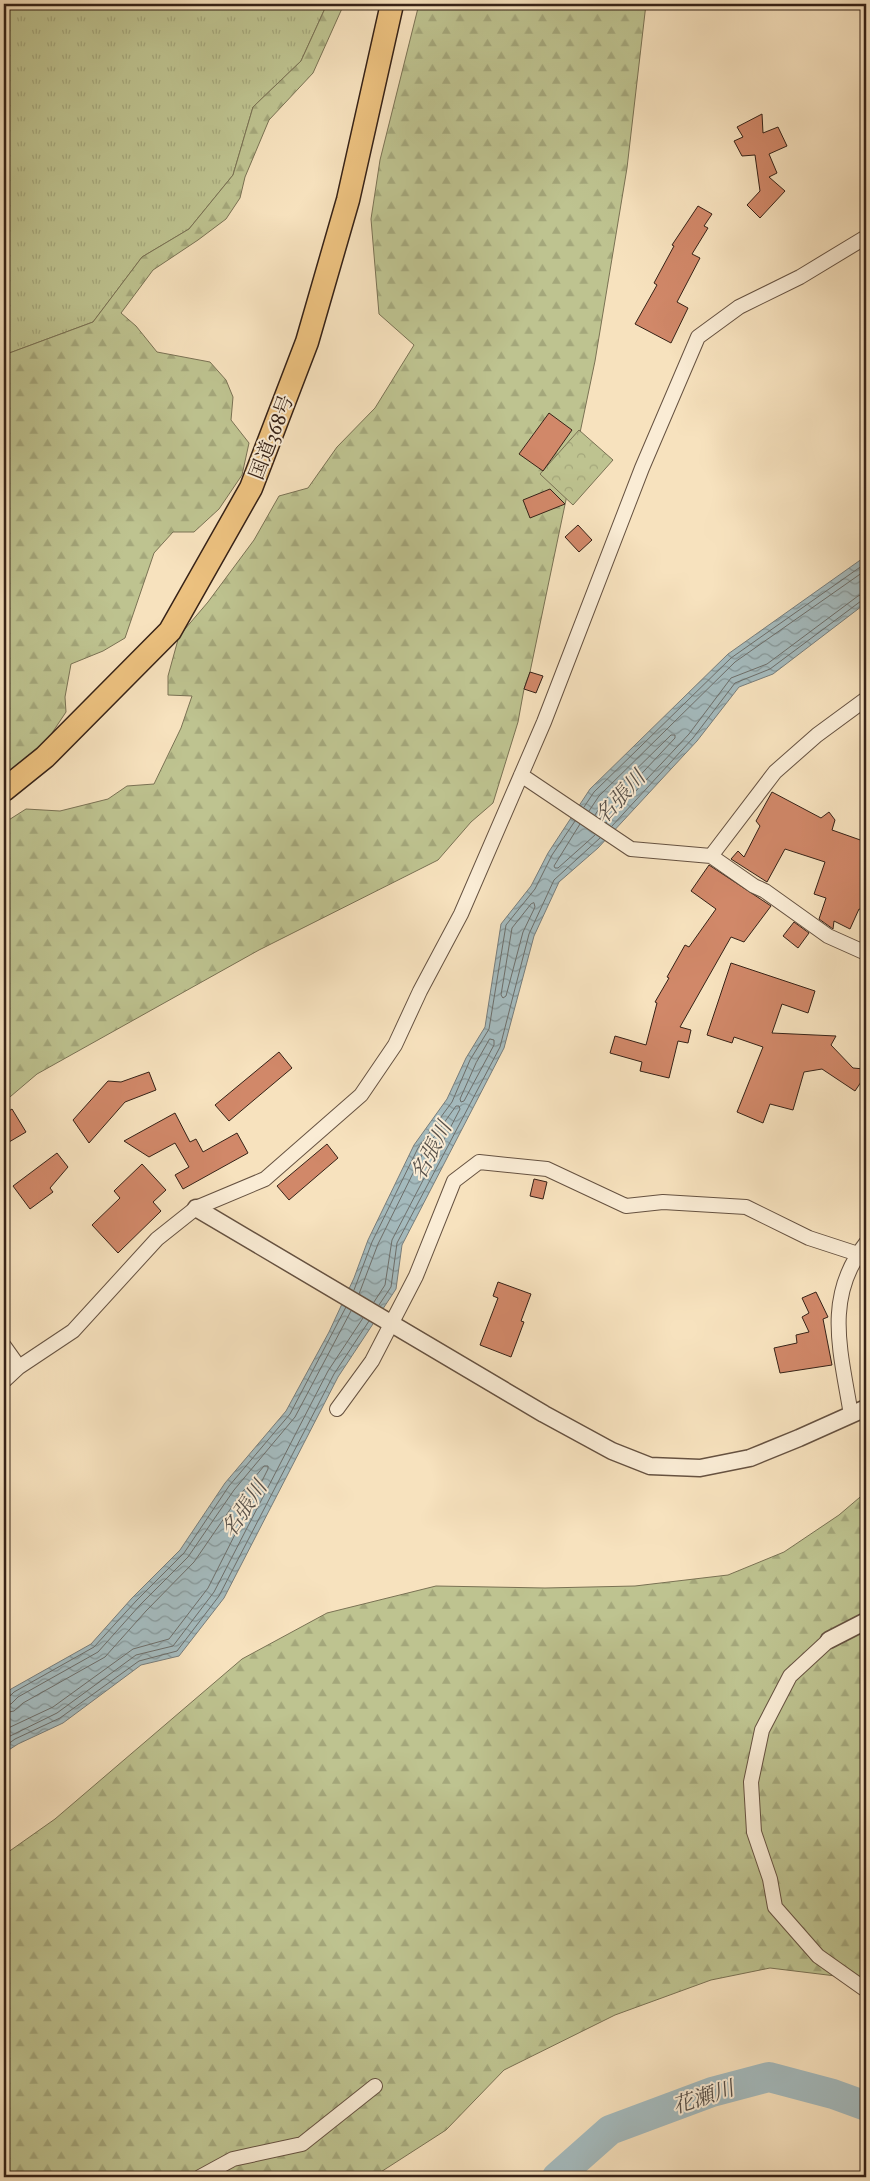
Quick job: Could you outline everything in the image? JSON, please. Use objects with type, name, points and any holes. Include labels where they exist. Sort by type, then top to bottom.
[{"type":"highway","name":"国道368号","points":[[4,790],[45,757],[170,631],[251,488],[308,342],[348,200],[392,4]]},
{"type":"street","points":[[4,1381],[19,1367],[72,1331],[156,1239],[196,1208],[265,1179],[361,1095],[396,1045],[420,991],[461,914],[547,713],[642,468],[698,336],[739,307],[800,277],[866,237]]},
{"type":"street","points":[[711,856],[775,772],[817,735],[866,699]]},
{"type":"street","points":[[521,775],[631,849],[711,856],[754,886],[765,891],[828,936],[866,953]]},
{"type":"street","points":[[196,1208],[392,1323],[544,1414],[612,1451],[650,1466],[700,1468],[750,1458],[859,1411],[838,1330],[841,1292],[862,1249],[809,1238],[746,1207],[663,1202],[626,1206],[547,1169],[479,1162],[454,1181],[416,1276],[392,1323],[372,1361],[337,1409]]},
{"type":"street","points":[[4,1346],[19,1367]]},
{"type":"street","points":[[866,1621],[829,1640],[790,1676],[762,1730],[751,1782],[754,1832],[770,1879],[775,1907],[818,1956],[866,1990]]},
{"type":"street","points":[[200,2177],[233,2159],[302,2144],[375,2086]]},
{"type":"green space","points":[[4,4],[327,4],[301,61],[253,107],[233,175],[189,229],[142,257],[93,322],[4,355]]},
{"type":"green space","points":[[327,4],[344,4],[313,73],[269,120],[245,177],[240,198],[226,219],[153,270],[121,313],[136,326],[157,352],[210,362],[226,380],[233,397],[231,420],[249,443],[242,475],[219,509],[194,532],[173,532],[154,553],[125,638],[103,651],[71,664],[65,697],[66,712],[40,751],[4,774],[4,355],[93,322],[142,257],[189,229],[233,175],[253,107],[301,61]]},
{"type":"green space","points":[[419,4],[646,4],[627,168],[595,361],[530,672],[524,689],[518,722],[493,803],[471,822],[438,860],[259,950],[37,1074],[4,1102],[4,823],[26,809],[60,811],[108,799],[127,786],[154,784],[181,728],[192,696],[168,695],[168,676],[179,636],[208,602],[254,540],[279,496],[308,488],[337,447],[375,408],[414,345],[379,314],[371,219],[380,160]]},
{"type":"green space","points":[[579,430],[613,460],[573,505],[540,474]]},
{"type":"green space","points":[[866,1492],[866,1982],[844,1977],[770,1968],[711,1980],[615,2015],[504,2070],[446,2130],[373,2177],[4,2177],[4,1855],[55,1819],[242,1659],[327,1613],[436,1586],[545,1588],[635,1586],[728,1575],[784,1552],[839,1515]]},
{"type":"water","name":"名張川","points":[[866,556],[866,603],[773,674],[739,687],[697,741],[598,848],[559,882],[534,936],[504,1048],[402,1245],[396,1289],[338,1377],[224,1598],[179,1656],[141,1665],[63,1723],[18,1744],[4,1753],[4,1696],[11,1689],[91,1644],[132,1598],[180,1550],[225,1483],[286,1411],[329,1332],[354,1278],[368,1240],[414,1145],[447,1099],[466,1058],[485,1027],[501,924],[531,886],[548,853],[590,789],[728,654]]},
{"type":"building","points":[[762,114],[763,133],[778,127],[787,146],[769,154],[777,173],[769,177],[785,191],[760,218],[747,205],[760,191],[755,155],[742,156],[734,141],[743,137],[737,127]]},
{"type":"building","points":[[698,206],[712,214],[704,226],[708,228],[692,254],[700,258],[677,302],[688,308],[671,343],[635,324],[657,285],[654,283],[674,246],[672,245]]},
{"type":"building","points":[[549,413],[572,430],[543,471],[519,454]]},
{"type":"building","points":[[550,489],[565,504],[530,518],[523,500]]},
{"type":"building","points":[[578,525],[592,540],[579,552],[565,537]]},
{"type":"building","points":[[530,672],[543,676],[536,693],[524,689]]},
{"type":"building","points":[[772,792],[821,818],[829,812],[835,820],[832,830],[866,842],[866,911],[859,909],[850,929],[834,921],[833,929],[819,919],[826,898],[814,894],[825,862],[785,849],[767,882],[731,859],[738,851],[744,857],[760,826],[756,821]]},
{"type":"building","points":[[709,865],[771,906],[744,942],[731,937],[680,1027],[691,1030],[688,1043],[678,1041],[669,1078],[640,1071],[642,1062],[610,1053],[615,1036],[646,1045],[657,1003],[655,1002],[669,978],[667,977],[685,945],[689,947],[716,909],[691,891]]},
{"type":"building","points":[[794,922],[809,933],[798,948],[783,936]]},
{"type":"building","points":[[731,963],[815,991],[808,1013],[782,1004],[772,1033],[836,1036],[831,1045],[853,1068],[864,1069],[863,1079],[855,1091],[822,1069],[804,1072],[793,1110],[770,1104],[763,1123],[737,1112],[763,1047],[734,1037],[732,1043],[707,1035]]},
{"type":"building","points":[[279,1052],[292,1068],[229,1121],[215,1105]]},
{"type":"building","points":[[149,1072],[156,1090],[125,1102],[89,1143],[73,1120],[108,1081],[121,1082]]},
{"type":"building","points":[[12,1109],[26,1132],[4,1145],[4,1114]]},
{"type":"building","points":[[175,1113],[190,1142],[196,1139],[203,1152],[237,1133],[248,1153],[183,1189],[175,1175],[189,1167],[175,1143],[149,1157],[124,1141]]},
{"type":"building","points":[[327,1144],[338,1158],[289,1200],[277,1186]]},
{"type":"building","points":[[57,1153],[68,1167],[50,1188],[53,1192],[30,1209],[13,1186]]},
{"type":"building","points":[[142,1164],[166,1190],[153,1202],[161,1211],[118,1253],[92,1225],[120,1198],[114,1191]]},
{"type":"building","points":[[534,1179],[547,1182],[543,1199],[530,1196]]},
{"type":"building","points":[[498,1282],[531,1294],[521,1321],[524,1322],[511,1357],[480,1345],[498,1298],[493,1296]]},
{"type":"building","points":[[816,1292],[828,1317],[823,1319],[832,1365],[780,1373],[774,1348],[797,1343],[796,1335],[809,1332],[802,1317],[809,1313],[802,1298]]},
{"type":"waterway","name":"花瀬川","points":[[557,2177],[610,2130],[712,2092],[769,2077],[833,2094],[866,2106]]}]
